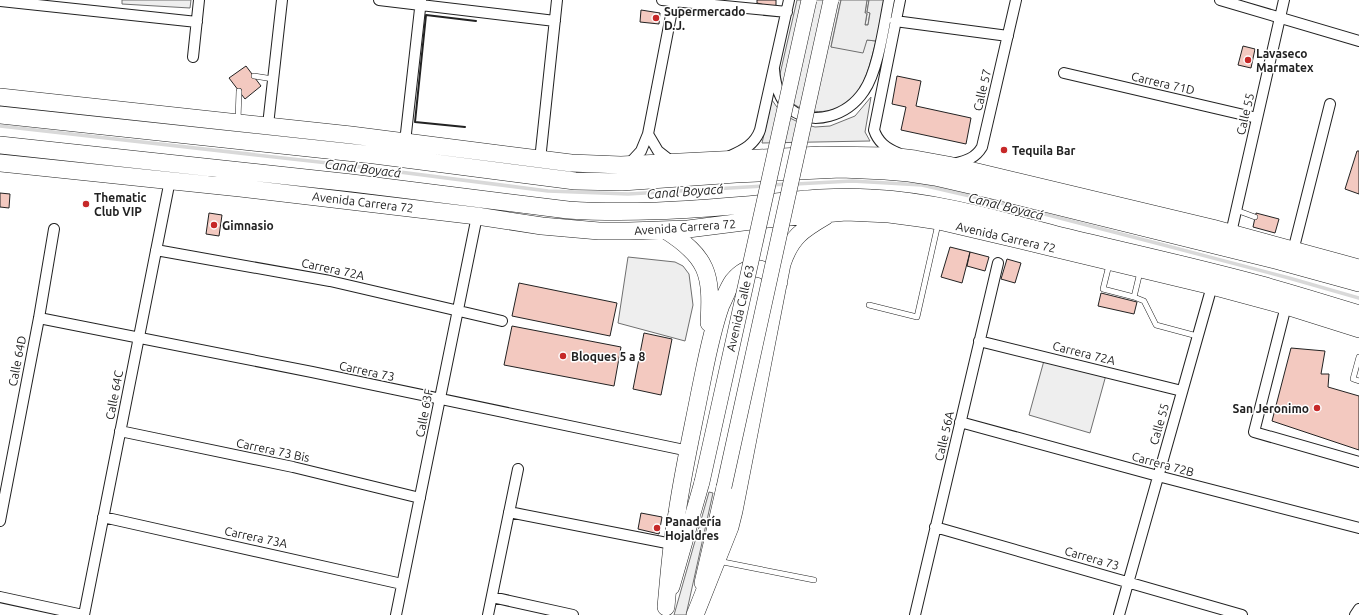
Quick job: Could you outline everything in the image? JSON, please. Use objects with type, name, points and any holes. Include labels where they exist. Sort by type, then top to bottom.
[{"type":"highway","points":[[0,97],[268,125],[540,160],[599,165],[821,155],[874,155],[907,158],[948,165],[1264,240],[1293,251],[1359,268]]},
{"type":"highway","points":[[53,121],[81,106]]},
{"type":"highway","points":[[0,115],[366,154],[575,181],[622,182],[736,174],[845,169],[885,171],[935,178],[1000,192],[1279,261],[1359,284]]},
{"type":"highway","name":"Avenida Carrera 72","points":[[0,145],[274,174],[594,212],[650,212],[838,197],[886,199],[933,205],[1074,239],[1130,263],[1286,306],[1359,329]]},
{"type":"highway","points":[[821,155],[845,169]]},
{"type":"highway","points":[[845,169],[874,155]]},
{"type":"highway","name":"Avenida Carrera 72","points":[[0,163],[240,188],[477,216],[572,229],[628,231],[688,229],[831,213],[850,212],[889,214],[939,221],[1084,255],[1261,285],[1359,314]]},
{"type":"highway","points":[[240,188],[274,174]]},
{"type":"highway","points":[[352,183],[396,206]]},
{"type":"highway","points":[[1099,201],[1131,225]]},
{"type":"highway","points":[[695,615],[712,560],[730,527],[785,256],[799,234],[811,224],[831,213]]},
{"type":"highway","points":[[665,230],[682,241],[693,251],[706,271],[711,299],[708,355]]},
{"type":"highway","points":[[1074,239],[1084,255]]},
{"type":"highway","points":[[666,611],[672,544],[677,512],[714,327],[729,287],[741,274],[756,268],[764,269],[779,282]]},
{"type":"highway","points":[[1261,285],[1286,306]]},
{"type":"main road","name":"Avenida Calle 63","points":[[666,611],[702,482],[809,0]]},
{"type":"main road","name":"Avenida Calle 63","points":[[712,560],[724,487],[831,0]]},
{"type":"street","points":[[193,57],[199,0]]},
{"type":"street","points":[[268,125],[282,0]]},
{"type":"street","points":[[379,0],[421,2],[555,21]]},
{"type":"street","points":[[540,160],[557,0]]},
{"type":"street","points":[[662,0],[787,12]]},
{"type":"street","points":[[722,159],[747,147],[757,138],[790,0]]},
{"type":"street","points":[[774,68],[775,82],[782,99],[789,108],[799,113],[817,118],[839,114],[849,108],[856,101],[864,91],[871,77],[878,53],[889,0]]},
{"type":"street","points":[[900,0],[874,130],[880,143],[907,158]]},
{"type":"street","name":"Calle 57","points":[[948,165],[969,160],[978,153],[982,147],[1016,0]]},
{"type":"street","points":[[1220,0],[1359,41]]},
{"type":"street","name":"Calle 55","points":[[1231,233],[1284,0]]},
{"type":"street","points":[[0,1],[197,22]]},
{"type":"street","points":[[628,164],[641,151],[648,134],[674,1]]},
{"type":"street","points":[[405,142],[421,2]]},
{"type":"street","points":[[895,21],[1008,36]]},
{"type":"street","name":"Carrera 71D","points":[[1064,73],[1257,118]]},
{"type":"street","points":[[1293,251],[1330,104]]},
{"type":"street","points":[[648,134],[658,151],[672,162]]},
{"type":"street","name":"Calle 64C","points":[[84,615],[170,180]]},
{"type":"street","name":"Calle 63F","points":[[396,615],[477,216]]},
{"type":"street","name":"Calle 64D","points":[[0,521],[39,318],[54,229]]},
{"type":"street","name":"Carrera 72A","points":[[156,250],[330,281],[502,321]]},
{"type":"street","name":"Calle 56A","points":[[914,615],[998,263]]},
{"type":"street","name":"Calle 55","points":[[1118,615],[1212,286]]},
{"type":"street","points":[[1286,306],[1254,432],[1359,462]]},
{"type":"street","name":"Carrera 73","points":[[39,318],[688,451]]},
{"type":"street","name":"Carrera 72A","points":[[979,341],[1182,391]]},
{"type":"street","name":"Carrera 72B","points":[[960,422],[1158,476],[1359,528]]},
{"type":"street","name":"Carrera 73 Bis","points":[[120,431],[293,467],[420,498]]},
{"type":"street","points":[[488,615],[518,469]]},
{"type":"street","points":[[509,512],[672,544]]},
{"type":"street","name":"Carrera 73A","points":[[103,517],[402,584]]},
{"type":"street","name":"Carrera 73","points":[[935,527],[1242,615]]},
{"type":"street","points":[[492,596],[573,615]]},
{"type":"street","points":[[0,597],[84,615]]},
{"type":"street","points":[[1355,615],[1359,608]]},
{"type":"lane","points":[[254,76],[273,79]]},
{"type":"lane","points":[[238,122],[239,91]]},
{"type":"lane","points":[[1236,210],[1255,217]]},
{"type":"lane","points":[[869,305],[917,317],[939,221]]},
{"type":"lane","points":[[1130,263],[1103,289],[1144,301],[1156,325],[1197,336]]},
{"type":"lane","points":[[1130,263],[1134,298]]},
{"type":"lane","points":[[1359,357],[1353,379],[1359,381]]},
{"type":"lane","points":[[712,560],[814,580]]},
{"type":"shaded area","points":[[122,0],[191,0],[190,8],[122,4]]},
{"type":"shaded area","points":[[797,0],[841,0],[831,47],[867,40],[876,41],[867,74],[855,97],[849,102],[835,109],[818,112],[810,111],[795,105],[789,100],[784,91],[780,74]]},
{"type":"shaded area","points":[[841,0],[867,0],[865,25],[868,25],[870,13],[867,12],[869,0],[887,0],[876,41],[867,40],[863,53],[831,47]]},
{"type":"shaded area","points":[[867,0],[869,0],[867,12],[870,12],[868,25],[865,25],[867,14],[865,13]]},
{"type":"shaded area","points":[[871,97],[865,132],[870,141],[762,143],[772,100],[779,110],[788,117],[800,123],[815,127],[830,126],[855,116]]},
{"type":"shaded area","points":[[628,257],[675,262],[683,266],[689,274],[693,305],[685,341],[618,323]]},
{"type":"shaded area","points":[[1045,357],[1106,375],[1090,433],[1029,415]]},
{"type":"shaded area","points":[[709,492],[713,493],[686,615],[674,615]]},
{"type":"building","points":[[757,0],[776,0],[776,5],[773,7],[757,3]]},
{"type":"building","points":[[641,10],[660,13],[659,24],[640,22]]},
{"type":"building","points":[[1243,46],[1255,49],[1251,68],[1238,65]]},
{"type":"building","points":[[246,66],[261,86],[245,99],[229,78]]},
{"type":"building","points":[[897,76],[921,81],[916,106],[971,118],[966,144],[901,130],[906,107],[892,104]]},
{"type":"building","points":[[1357,151],[1359,151],[1359,194],[1345,189]]},
{"type":"building","points":[[0,193],[10,194],[9,208],[0,207]]},
{"type":"building","name":"Gimnasio","points":[[209,213],[222,215],[219,236],[206,234]]},
{"type":"building","points":[[1256,213],[1279,219],[1275,233],[1253,227]]},
{"type":"building","points":[[950,247],[970,252],[962,283],[941,277]]},
{"type":"building","points":[[970,252],[989,257],[985,271],[967,266]]},
{"type":"building","points":[[1007,259],[1021,263],[1015,283],[1001,279]]},
{"type":"building","points":[[519,283],[617,303],[610,336],[512,316]]},
{"type":"building","points":[[1101,293],[1137,302],[1134,314],[1098,306]]},
{"type":"building","name":"Bloques 5 a 8","points":[[512,326],[621,347],[614,386],[504,365]]},
{"type":"building","points":[[644,333],[672,339],[661,395],[633,389]]},
{"type":"building","name":"San Jeronimo","points":[[1291,348],[1325,351],[1321,374],[1329,374],[1328,387],[1359,396],[1359,450],[1272,421]]},
{"type":"building","points":[[641,513],[662,517],[659,534],[638,529]]},
{"type":"waterway","name":"Canal Boyacá","points":[[0,126],[337,164],[548,191],[628,194],[765,186]]},
{"type":"waterway","name":"Canal Boyacá","points":[[795,184],[852,181],[922,185],[1009,205],[1160,244],[1359,298]]},
{"type":"waterway","name":"Canal Boyacá","points":[[771,185],[787,184]]},
{"type":"wall","points":[[465,127],[415,122],[426,15],[476,21]]},
{"type":"place","name":"Supermercado D.J.","points":[[656,18]]},
{"type":"place","name":"Lavaseco Marmatex","points":[[1248,60]]},
{"type":"place","name":"Tequila Bar","points":[[1004,150]]},
{"type":"place","name":"Thematic Club VIP","points":[[86,204]]},
{"type":"place","name":"Gimnasio","points":[[214,225]]},
{"type":"place","name":"Bloques 5 a 8","points":[[563,356]]},
{"type":"place","name":"San Jeronimo","points":[[1317,408]]},
{"type":"place","name":"Panadería Hojaldres","points":[[657,528]]}]
